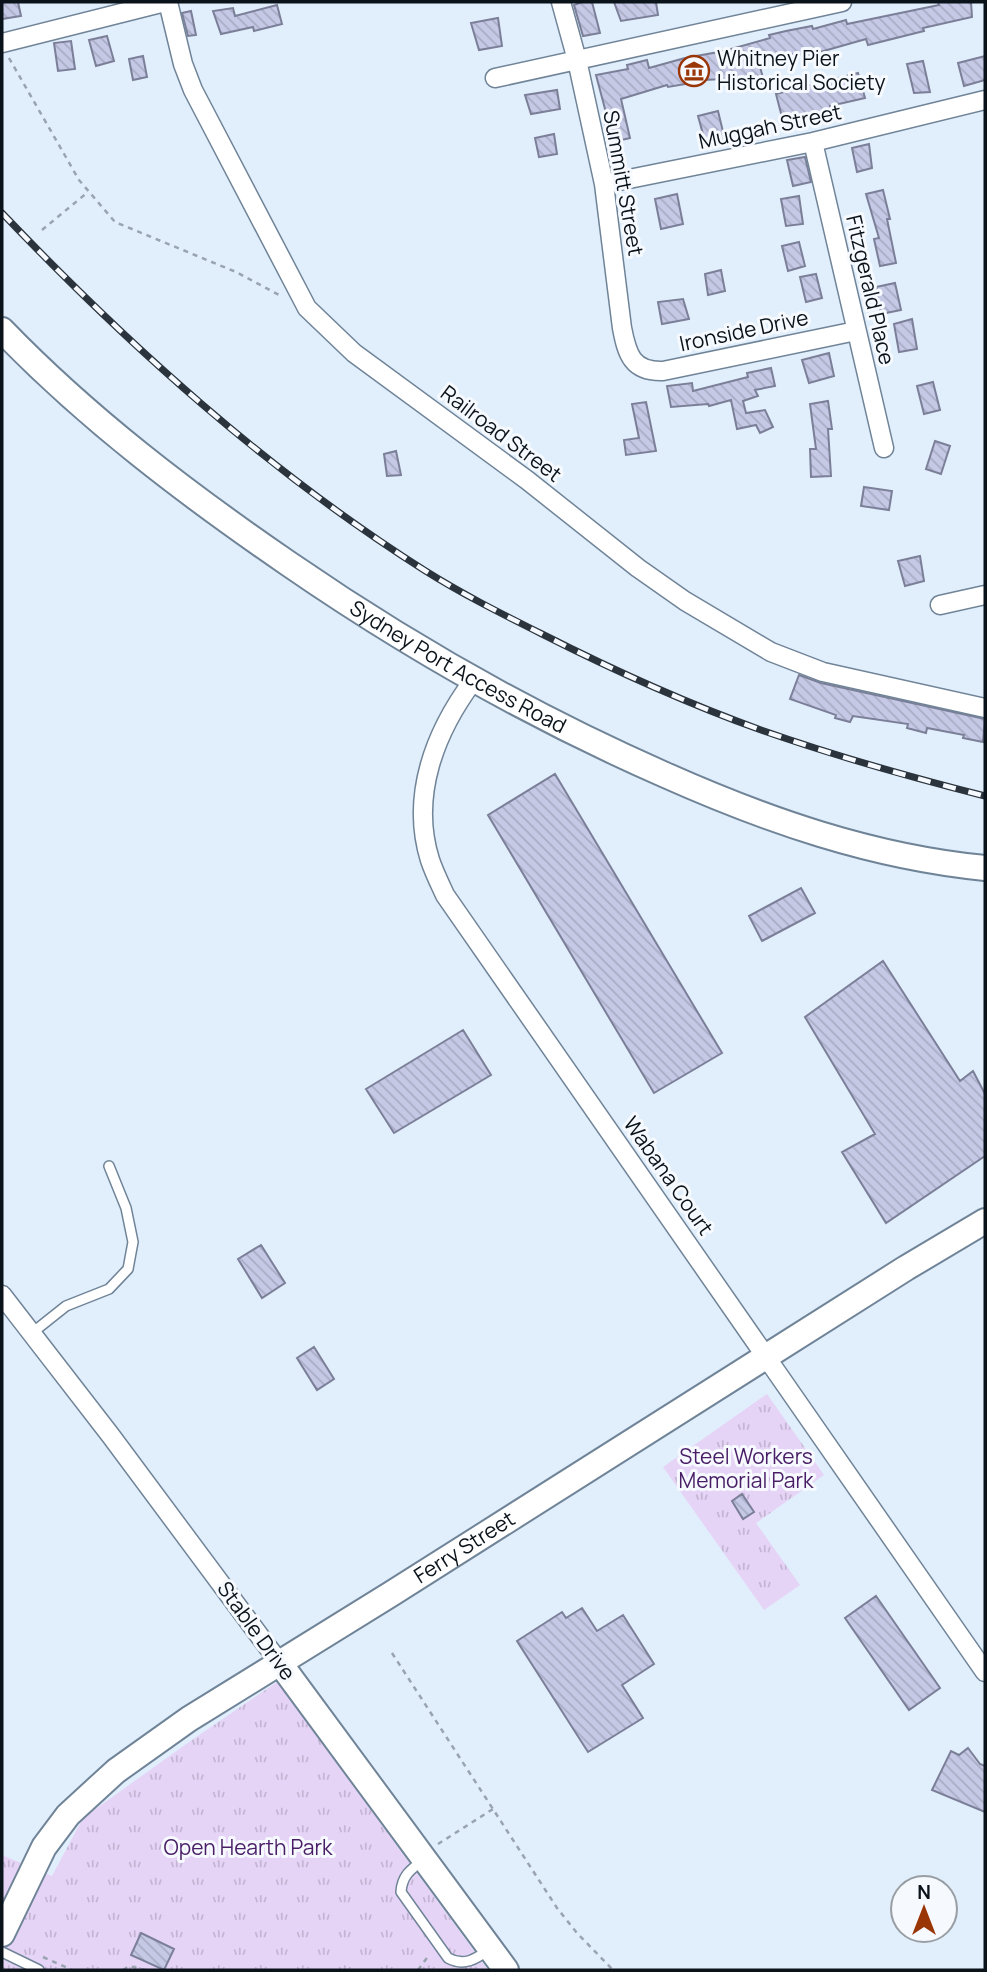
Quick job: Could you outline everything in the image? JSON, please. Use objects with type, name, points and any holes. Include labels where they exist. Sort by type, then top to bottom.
[{"type":"street","points":[[4,48],[167,2]]},
{"type":"street","name":"Railroad Street","points":[[167,2],[193,90],[307,308],[354,353],[527,480],[638,568],[725,627],[771,653],[823,672],[985,708]]},
{"type":"street","name":"Summitt Street","points":[[561,2],[577,60],[604,184],[622,328],[629,354],[641,368]]},
{"type":"street","points":[[495,78],[842,2]]},
{"type":"street","name":"Muggah Street","points":[[604,184],[813,142],[985,100]]},
{"type":"street","name":"Fitzgerald Place","points":[[813,142],[884,448]]},
{"type":"street","name":"Sydney Port Access Road","points":[[2,330],[124,441],[226,520],[334,595],[473,681],[565,730],[703,792],[769,818],[836,840],[897,855],[985,868]]},
{"type":"street","name":"Ironside Drive","points":[[641,368],[663,371],[856,331]]},
{"type":"street","points":[[940,605],[985,595]]},
{"type":"street","name":"Wabana Court","points":[[473,681],[433,749],[422,807],[430,860],[445,895],[985,1672]]},
{"type":"street","name":"Ferry Street","points":[[2,1934],[44,1847],[68,1815],[116,1771],[189,1719],[279,1662],[985,1221]]},
{"type":"street","name":"Stable Drive","points":[[2,1295],[279,1662],[506,1970]]},
{"type":"lane","points":[[32,1333],[65,1306],[110,1289],[128,1269],[133,1242],[126,1208],[109,1166]]},
{"type":"lane","points":[[422,1858],[408,1871],[402,1882],[401,1892],[448,1958],[457,1963],[475,1960],[490,1949]]},
{"type":"lane","points":[[2,1952],[39,1970]]},
{"type":"path","points":[[4,48],[88,192],[115,222],[236,272],[307,308]]},
{"type":"path","points":[[42,230],[88,192]]},
{"type":"path","points":[[392,1653],[557,1908],[613,1970]]},
{"type":"path","points":[[422,1858],[493,1809]]},
{"type":"path","points":[[418,1970],[439,1944]]},
{"type":"path","points":[[43,1957],[72,1970]]},
{"type":"path","points":[[122,1970],[129,1966],[145,1970]]},
{"type":"green space","name":"Steel Workers Memorial Park","points":[[767,1394],[824,1475],[756,1523],[800,1585],[764,1610],[663,1467]]},
{"type":"green space","name":"Open Hearth Park","points":[[277,1682],[488,1970],[2,1970],[2,1855],[52,1876],[83,1818]]},
{"type":"building","points":[[2,2],[18,2],[21,16],[2,19]]},
{"type":"building","points":[[592,2],[600,33],[583,36],[574,5]]},
{"type":"building","points":[[614,2],[656,2],[658,15],[621,21]]},
{"type":"building","points":[[938,2],[971,2],[972,17],[923,28],[924,31],[868,45],[866,39],[806,56],[757,55],[764,82],[743,88],[741,78],[686,81],[686,84],[667,85],[621,99],[630,138],[609,143],[605,125],[609,124],[596,75],[628,69],[627,65],[647,60],[649,68],[724,51],[786,31],[812,26],[813,29],[846,20],[847,24],[939,5]]},
{"type":"building","points":[[277,5],[282,24],[254,31],[253,27],[221,34],[213,11],[233,8],[235,16]]},
{"type":"building","points":[[191,11],[196,35],[188,36],[182,13]]},
{"type":"building","points":[[498,18],[502,46],[479,50],[471,23]]},
{"type":"building","points":[[107,36],[114,61],[96,66],[89,40]]},
{"type":"building","points":[[71,41],[75,69],[58,71],[54,43]]},
{"type":"building","points":[[143,56],[147,77],[133,80],[129,59]]},
{"type":"building","points":[[985,56],[985,80],[964,86],[958,63]]},
{"type":"building","points":[[923,61],[930,92],[914,93],[907,64]]},
{"type":"building","points":[[858,73],[865,98],[830,106],[831,113],[783,121],[776,94]]},
{"type":"building","points":[[557,90],[560,109],[531,114],[525,95]]},
{"type":"building","points":[[718,111],[725,140],[706,145],[698,116]]},
{"type":"building","points":[[554,134],[557,154],[539,157],[535,138]]},
{"type":"building","points":[[869,144],[872,168],[857,172],[852,148]]},
{"type":"building","points":[[805,157],[811,182],[793,186],[787,160]]},
{"type":"building","points":[[883,190],[896,263],[880,266],[874,239],[879,238],[866,194]]},
{"type":"building","points":[[677,194],[683,224],[661,229],[655,199]]},
{"type":"building","points":[[799,196],[803,224],[786,226],[781,199]]},
{"type":"building","points":[[799,242],[805,266],[788,271],[782,246]]},
{"type":"building","points":[[721,270],[725,291],[708,295],[705,274]]},
{"type":"building","points":[[816,274],[822,298],[806,302],[800,277]]},
{"type":"building","points":[[895,283],[901,310],[881,314],[876,287]]},
{"type":"building","points":[[683,299],[689,319],[662,324],[658,302]]},
{"type":"building","points":[[912,319],[917,349],[899,352],[894,324]]},
{"type":"building","points":[[829,353],[834,376],[809,383],[802,360]]},
{"type":"building","points":[[771,368],[775,386],[755,390],[758,396],[743,401],[746,413],[765,410],[773,427],[760,433],[756,425],[737,429],[731,400],[709,406],[671,407],[667,386],[692,383],[693,391],[748,377],[747,373]]},
{"type":"building","points":[[933,382],[940,410],[924,414],[917,386]]},
{"type":"building","points":[[828,401],[832,429],[828,429],[831,476],[811,477],[810,449],[816,449],[810,404]]},
{"type":"building","points":[[646,402],[656,451],[626,455],[624,440],[639,438],[632,404]]},
{"type":"building","points":[[935,441],[950,446],[941,474],[926,469]]},
{"type":"building","points":[[396,451],[401,475],[387,476],[384,454]]},
{"type":"building","points":[[864,487],[892,491],[889,510],[861,506]]},
{"type":"building","points":[[920,556],[924,581],[905,586],[898,561]]},
{"type":"building","points":[[799,675],[821,683],[985,719],[983,742],[963,738],[964,735],[927,728],[926,733],[907,728],[908,724],[853,716],[850,722],[835,718],[836,715],[790,699]]},
{"type":"building","points":[[555,774],[722,1053],[654,1093],[488,815]]},
{"type":"building","points":[[801,888],[815,913],[762,941],[749,916]]},
{"type":"building","points":[[883,961],[960,1081],[973,1071],[985,1094],[985,1156],[886,1223],[842,1152],[875,1134],[805,1017]]},
{"type":"building","points":[[463,1030],[491,1075],[394,1133],[366,1089]]},
{"type":"building","points":[[261,1245],[285,1283],[262,1298],[238,1259]]},
{"type":"building","points":[[314,1347],[334,1379],[317,1390],[297,1358]]},
{"type":"building","points":[[742,1494],[754,1512],[743,1519],[732,1501]]},
{"type":"building","points":[[876,1596],[940,1688],[909,1710],[845,1618]]},
{"type":"building","points":[[582,1608],[597,1631],[623,1615],[654,1664],[622,1685],[643,1718],[588,1752],[517,1641],[562,1612],[566,1618]]},
{"type":"building","points":[[968,1748],[980,1764],[985,1766],[985,1812],[932,1790],[951,1751],[959,1755]]},
{"type":"building","points":[[141,1933],[174,1949],[164,1970],[131,1955]]},
{"type":"railway","points":[[2,213],[50,263],[202,405],[310,491],[438,579],[569,647],[705,709],[817,749],[985,796]]},
{"type":"place","name":"Whitney Pier Historical Society","points":[[694,71]]}]
